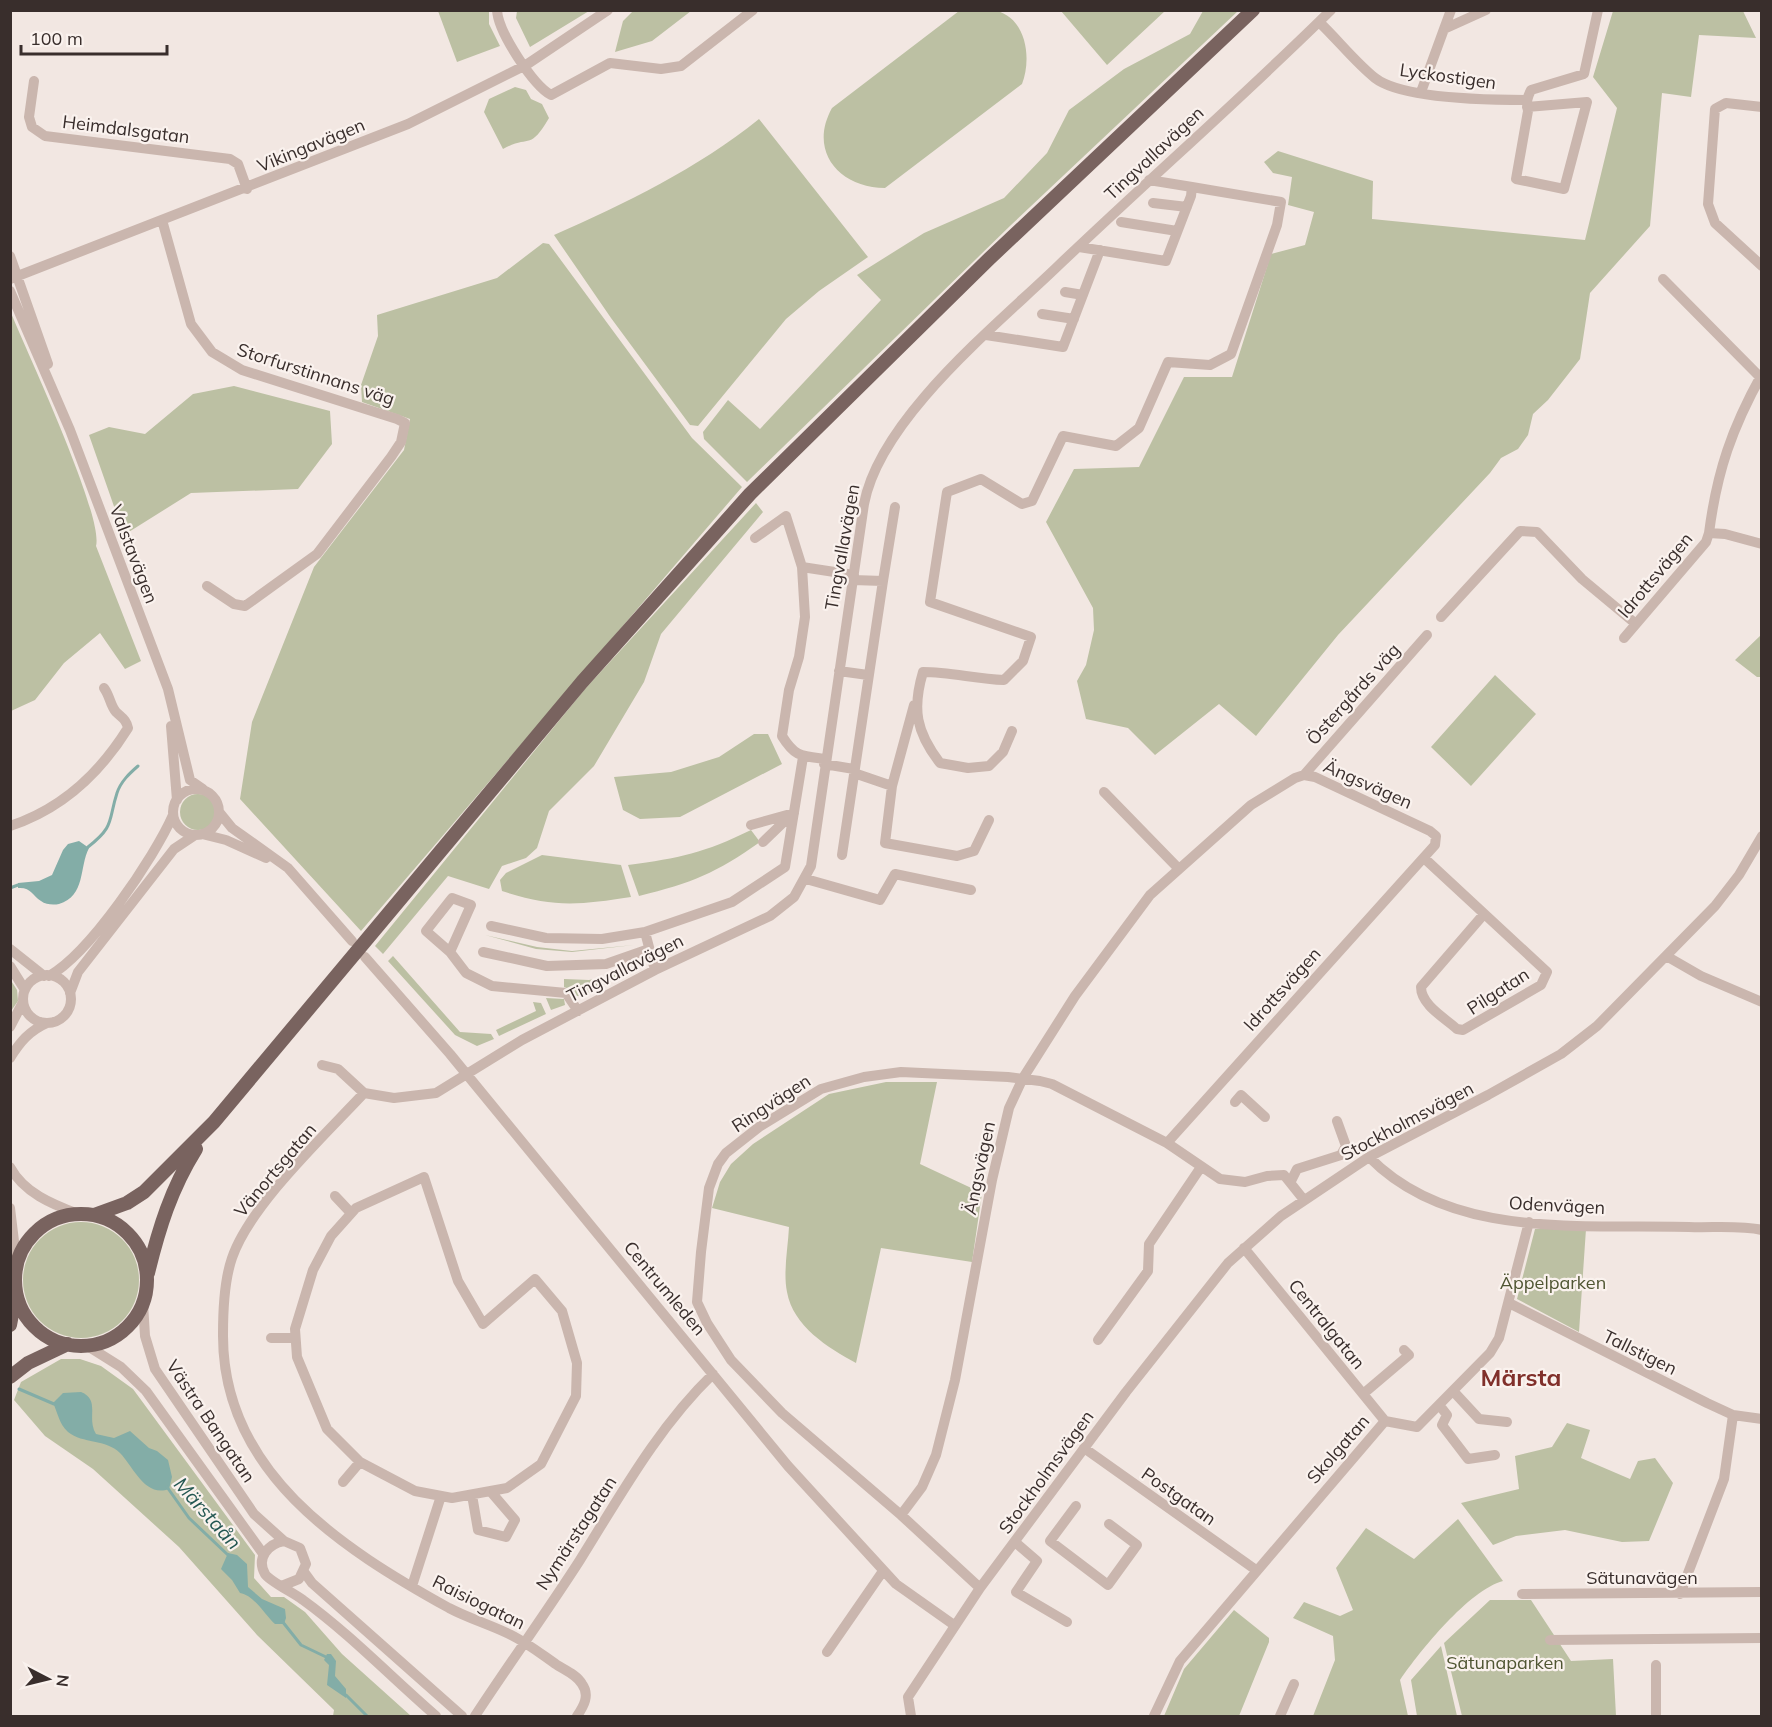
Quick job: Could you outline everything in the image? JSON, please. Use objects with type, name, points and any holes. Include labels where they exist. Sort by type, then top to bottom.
[{"type":"main road","points":[[94,1215],[127,1203],[144,1192],[214,1122],[582,682],[750,494],[990,259],[1253,10]]},
{"type":"main road","points":[[16,1291],[22,1310],[34,1326],[50,1338],[68,1344],[86,1346],[101,1343],[127,1328],[143,1303],[147,1275],[172,1190],[214,1122]]},
{"type":"main road","points":[[10,1325],[16,1291],[17,1266],[26,1243],[54,1220],[78,1214],[108,1219],[131,1236],[139,1248],[147,1275]]},
{"type":"main road","points":[[10,1377],[28,1363],[68,1344]]},
{"type":"street","points":[[497,10],[502,32],[541,89],[551,95],[610,63],[661,69],[681,66],[753,10]]},
{"type":"street","name":"Vikingavägen","points":[[14,278],[247,189],[408,124],[526,65],[608,10]]},
{"type":"street","name":"Tingvallavägen","points":[[364,1093],[394,1098],[436,1093],[465,1074],[655,970],[770,916],[794,897],[806,879],[811,866],[868,485],[880,459],[921,403],[986,335],[1331,10]]},
{"type":"street","points":[[1421,92],[1451,10]]},
{"type":"street","points":[[1444,29],[1486,10]]},
{"type":"street","points":[[1526,104],[1531,90],[1584,74],[1598,10]]},
{"type":"street","name":"Lyckostigen","points":[[1319,22],[1377,79],[1395,88],[1526,104],[1587,102],[1564,189],[1516,179],[1526,104]]},
{"type":"street","name":"Heimdalsgatan","points":[[34,81],[29,117],[32,127],[45,136],[230,159],[238,164],[247,189]]},
{"type":"street","points":[[1761,107],[1726,103],[1715,109],[1708,204],[1715,223],[1761,266]]},
{"type":"street","points":[[989,820],[974,851],[957,856],[885,843],[892,786],[923,672],[945,672],[974,678],[1004,680],[1023,661],[1031,637],[930,602],[947,492],[981,479],[1023,504],[1032,501],[1063,436],[1116,446],[1139,428],[1168,362],[1210,364],[1232,354],[1277,225],[1281,202],[1149,180]]},
{"type":"street","points":[[1079,247],[1166,261],[1192,187]]},
{"type":"street","points":[[1153,203],[1186,207]]},
{"type":"street","name":"Storfurstinnans väg","points":[[162,220],[191,324],[212,352],[242,370],[405,423],[405,429],[392,457],[317,554],[245,606],[234,604],[207,586]]},
{"type":"street","points":[[1121,222],[1177,231]]},
{"type":"street","points":[[986,335],[1063,347],[1100,250]]},
{"type":"street","name":"Valstavägen","points":[[10,256],[14,278],[168,689],[190,780],[203,789]]},
{"type":"street","points":[[1662,279],[1761,375],[1729,440],[1715,488],[1709,533],[1725,534],[1761,544]]},
{"type":"street","name":"Valstavägen","points":[[10,291],[70,430]]},
{"type":"street","points":[[1065,292],[1083,295]]},
{"type":"street","points":[[1042,314],[1074,319]]},
{"type":"street","points":[[842,855],[895,507]]},
{"type":"street","points":[[755,538],[786,516],[801,567],[805,617],[799,657],[789,690],[782,736],[791,751],[892,786]]},
{"type":"street","points":[[1441,617],[1520,531],[1537,532],[1582,579],[1636,624]]},
{"type":"street","name":"Idrottsvägen","points":[[1624,638],[1706,542],[1709,533]]},
{"type":"street","points":[[801,567],[853,578],[883,581]]},
{"type":"street","name":"Östergårds väg","points":[[1304,775],[1427,635]]},
{"type":"street","points":[[839,671],[868,675]]},
{"type":"street","points":[[10,826],[53,806],[83,785],[120,741],[128,728],[127,721],[113,710],[110,695],[104,688]]},
{"type":"street","name":"Valstavägen","points":[[168,689],[177,800]]},
{"type":"street","points":[[915,698],[918,722],[928,748],[940,763],[968,768],[989,766],[1003,752],[1012,731]]},
{"type":"street","points":[[491,926],[546,938],[602,939],[645,932],[732,902],[784,867],[803,756]]},
{"type":"street","name":"Ängsvägen","points":[[902,1515],[922,1486],[936,1455],[955,1380],[992,1180],[1009,1108],[1023,1078],[1074,996],[1150,895],[1251,805],[1304,775],[1315,777],[1430,831],[1437,841],[1424,858]]},
{"type":"street","points":[[10,1027],[32,981],[66,964],[107,917],[142,871],[163,839],[177,800],[188,790],[203,789],[214,797],[226,823],[288,868],[352,941]]},
{"type":"street","points":[[1104,792],[1178,868]]},
{"type":"street","points":[[70,993],[78,972],[174,849],[214,827],[219,812]]},
{"type":"street","points":[[752,825],[794,813]]},
{"type":"street","points":[[763,842],[794,813]]},
{"type":"street","points":[[173,815],[181,829],[226,840],[288,868]]},
{"type":"street","name":"Stockholmsvägen","points":[[911,1716],[908,1697],[954,1624],[1202,1293],[1244,1248],[1304,1200],[1369,1156],[1488,1095],[1561,1054],[1597,1026],[1668,957],[1728,891],[1761,836]]},
{"type":"street","name":"Idrottsvägen","points":[[1167,1143],[1424,858]]},
{"type":"street","name":"Pilgatan","points":[[1424,858],[1547,972],[1541,985],[1463,1030],[1457,1029],[1426,1001],[1421,995],[1421,987],[1484,914]]},
{"type":"street","points":[[806,879],[880,900],[895,874],[971,890]]},
{"type":"street","points":[[450,952],[471,905],[452,898],[426,931],[450,952],[466,973],[492,986],[566,993],[578,1011]]},
{"type":"street","points":[[645,932],[655,970]]},
{"type":"street","points":[[10,949],[46,976],[65,983],[70,993],[71,1004],[66,1014],[58,1021],[46,1023],[34,1029],[20,1043],[10,1058]]},
{"type":"street","points":[[483,952],[547,966],[606,964],[649,949]]},
{"type":"street","name":"Centrumleden","points":[[365,957],[465,1074],[788,1466],[883,1571],[916,1600],[954,1624]]},
{"type":"street","points":[[1668,957],[1701,976],[1761,1002]]},
{"type":"street","points":[[10,966],[31,1017],[46,1023]]},
{"type":"street","points":[[322,1065],[338,1069],[364,1093]]},
{"type":"street","name":"Ringvägen","points":[[980,1588],[902,1515],[782,1413],[731,1360],[707,1323],[697,1302],[709,1188],[718,1164],[726,1153],[782,1111],[821,1089],[864,1077],[901,1072],[1023,1078],[1052,1084],[1167,1143],[1220,1179],[1245,1182],[1278,1174],[1291,1181]]},
{"type":"street","name":"Vänortsgatan","points":[[364,1093],[291,1171],[245,1231],[232,1258],[225,1298],[223,1361],[228,1390],[241,1429],[270,1474],[344,1543],[415,1588]]},
{"type":"street","points":[[1235,1102],[1240,1095],[1265,1117]]},
{"type":"street","points":[[1304,1200],[1291,1181],[1297,1169],[1341,1155],[1346,1146],[1337,1121]]},
{"type":"street","name":"Odenvägen","points":[[1369,1156],[1388,1177],[1458,1211],[1529,1222],[1761,1230]]},
{"type":"street","points":[[10,1167],[31,1192],[78,1214]]},
{"type":"street","points":[[1098,1340],[1148,1271],[1149,1244],[1201,1167]]},
{"type":"street","points":[[424,1176],[458,1281],[483,1324],[535,1279],[562,1311],[577,1364],[576,1396],[541,1464],[507,1488],[452,1498],[415,1491],[360,1462],[327,1429],[297,1357],[295,1338],[298,1315],[313,1270],[331,1236],[356,1208],[424,1176]]},
{"type":"street","points":[[335,1196],[351,1213]]},
{"type":"street","points":[[10,1208],[17,1266]]},
{"type":"street","name":"Skolgatan","points":[[1154,1716],[1180,1661],[1385,1421],[1417,1427],[1490,1353],[1499,1338],[1529,1222]]},
{"type":"street","name":"Centralgatan","points":[[1244,1248],[1385,1421]]},
{"type":"street","name":"Västra Bangatan","points":[[143,1303],[145,1336],[154,1370],[254,1514],[284,1541],[300,1548],[306,1564],[304,1572],[312,1583],[462,1716]]},
{"type":"street","name":"Tallstigen","points":[[1509,1303],[1733,1415],[1761,1419]]},
{"type":"street","points":[[271,1338],[295,1338]]},
{"type":"street","name":"Västra Bangatan","points":[[86,1346],[121,1367],[147,1391],[264,1555],[263,1572],[275,1584],[284,1586],[312,1606],[436,1716]]},
{"type":"street","points":[[1363,1394],[1409,1355],[1404,1350]]},
{"type":"street","name":"Nymärstagatan","points":[[474,1716],[525,1643],[635,1471],[678,1411],[713,1374]]},
{"type":"street","points":[[1454,1392],[1479,1419],[1507,1422]]},
{"type":"street","points":[[1440,1406],[1447,1415],[1442,1425],[1468,1459],[1495,1455]]},
{"type":"street","points":[[1680,1594],[1724,1479],[1733,1415]]},
{"type":"street","name":"Postgatan","points":[[1084,1448],[1256,1570]]},
{"type":"street","points":[[344,1482],[360,1462]]},
{"type":"street","points":[[472,1495],[478,1530],[506,1537],[515,1520],[491,1492]]},
{"type":"street","points":[[415,1588],[441,1496]]},
{"type":"street","points":[[1076,1506],[1050,1541],[1108,1585],[1137,1545],[1109,1524]]},
{"type":"street","points":[[264,1555],[268,1547],[284,1541]]},
{"type":"street","points":[[1015,1542],[1037,1561],[1016,1592],[1066,1622]]},
{"type":"street","points":[[827,1652],[883,1571]]},
{"type":"street","points":[[284,1586],[299,1579],[304,1572]]},
{"type":"street","name":"Raisiogatan","points":[[415,1588],[525,1643],[584,1685],[585,1702],[577,1716]]},
{"type":"street","name":"Sätunavägen","points":[[1522,1594],[1761,1592]]},
{"type":"street","points":[[1550,1640],[1761,1638]]},
{"type":"street","points":[[1656,1665],[1656,1716]]},
{"type":"street","points":[[1280,1716],[1294,1684]]},
{"type":"green space","points":[[517,10],[589,11],[530,47],[516,18]]},
{"type":"green space","points":[[992,10],[1013,20],[1020,29],[1026,51],[1022,84],[885,188],[854,182],[832,164],[826,152],[825,124],[832,108],[959,11]]},
{"type":"green space","points":[[438,11],[489,11],[489,24],[500,46],[457,62]]},
{"type":"green space","points":[[633,11],[691,11],[652,41],[615,52],[623,21]]},
{"type":"green space","points":[[1061,11],[1165,11],[1107,65]]},
{"type":"green space","points":[[1203,11],[1238,11],[1011,225],[747,482],[704,439],[703,432],[728,400],[760,429],[881,300],[857,275],[924,233],[1004,198],[1047,153],[1069,110],[1124,69],[1190,34]]},
{"type":"green space","points":[[1613,11],[1743,11],[1756,38],[1699,35],[1691,97],[1662,93],[1650,226],[1590,293],[1580,359],[1548,400],[1533,414],[1528,435],[1518,449],[1501,458],[1490,473],[1338,635],[1256,736],[1219,704],[1155,755],[1128,728],[1086,719],[1077,681],[1086,665],[1094,630],[1093,608],[1046,522],[1074,469],[1139,467],[1184,377],[1232,377],[1271,254],[1305,245],[1314,212],[1288,205],[1292,177],[1273,173],[1264,162],[1278,151],[1373,181],[1372,219],[1585,240],[1617,108],[1593,77]]},
{"type":"green space","points":[[515,87],[526,90],[531,99],[542,104],[549,118],[533,139],[503,149],[484,112],[489,99]]},
{"type":"green space","points":[[759,119],[868,257],[819,291],[786,319],[698,426],[690,425],[611,318],[554,235],[660,184],[711,154]]},
{"type":"green space","points":[[543,243],[549,244],[692,438],[742,487],[361,931],[240,799],[252,722],[314,567],[404,450],[410,419],[362,402],[361,385],[378,336],[377,315],[497,278]]},
{"type":"green space","points":[[11,313],[77,469],[95,529],[96,546],[141,661],[125,669],[100,633],[64,663],[35,700],[11,711]]},
{"type":"green space","points":[[234,386],[330,411],[332,444],[298,489],[191,493],[124,535],[89,435],[109,427],[145,434],[193,394]]},
{"type":"green space","points":[[756,503],[763,512],[661,634],[644,682],[594,766],[549,811],[537,848],[526,858],[502,866],[489,889],[448,876],[383,954],[375,946],[585,689]]},
{"type":"green space","points":[[1761,635],[1761,677],[1757,677],[1735,660]]},
{"type":"green space","points":[[1495,675],[1536,714],[1471,786],[1431,747]]},
{"type":"green space","points":[[754,734],[768,734],[782,764],[680,817],[640,819],[623,810],[614,777],[671,772],[719,757]]},
{"type":"green space","points":[[198,794],[210,800],[216,812],[210,824],[198,830],[186,824],[180,812],[186,800]]},
{"type":"green space","points":[[751,830],[760,842],[730,862],[703,876],[639,896],[628,865],[691,854]]},
{"type":"green space","points":[[542,855],[621,865],[631,897],[566,903],[536,900],[502,891],[500,880],[506,873]]},
{"type":"green space","points":[[485,935],[537,947],[572,951],[634,945],[572,952],[536,949]]},
{"type":"green space","points":[[393,956],[460,1032],[491,1034],[494,1039],[477,1046],[455,1035],[388,961]]},
{"type":"green space","points":[[629,972],[583,996],[576,996],[572,990],[564,987],[564,979],[589,980]]},
{"type":"green space","points":[[10,979],[17,990],[18,1001],[11,1011]]},
{"type":"green space","points":[[546,998],[564,999],[565,1005],[551,1010]]},
{"type":"green space","points":[[533,1002],[541,1003],[546,1014],[499,1036],[496,1030],[536,1011]]},
{"type":"green space","points":[[886,1082],[937,1082],[920,1164],[982,1193],[972,1262],[881,1248],[856,1363],[813,1335],[796,1315],[787,1292],[785,1276],[789,1227],[712,1208],[720,1182],[731,1164],[753,1144],[829,1094]]},
{"type":"green space","points":[[81,1222],[103,1226],[122,1239],[135,1258],[139,1280],[135,1302],[122,1321],[103,1334],[81,1338],[59,1334],[40,1321],[27,1302],[23,1280],[27,1258],[40,1239],[59,1226]]},
{"type":"green space","name":"Äppelparken","points":[[1535,1229],[1586,1229],[1579,1332],[1517,1299]]},
{"type":"green space","points":[[61,1359],[80,1359],[101,1366],[133,1389],[255,1555],[254,1578],[271,1597],[284,1597],[305,1612],[342,1654],[411,1716],[333,1716],[334,1710],[257,1635],[179,1547],[93,1469],[45,1436],[14,1400],[21,1382]]},
{"type":"green space","points":[[1567,1423],[1590,1430],[1581,1458],[1630,1479],[1638,1461],[1655,1458],[1673,1483],[1649,1541],[1622,1542],[1565,1530],[1516,1536],[1493,1545],[1461,1503],[1519,1489],[1515,1456],[1552,1447]]},
{"type":"green space","points":[[1458,1519],[1503,1581],[1475,1596],[1446,1623],[1400,1680],[1408,1716],[1313,1716],[1335,1660],[1333,1636],[1293,1618],[1304,1602],[1340,1616],[1353,1610],[1336,1568],[1366,1528],[1414,1559]]},
{"type":"green space","name":"Sätunaparken","points":[[1490,1600],[1531,1600],[1571,1661],[1613,1659],[1616,1716],[1462,1716],[1444,1643]]},
{"type":"green space","points":[[1234,1610],[1269,1638],[1239,1716],[1164,1716],[1184,1669]]},
{"type":"green space","points":[[1441,1646],[1457,1716],[1417,1716],[1411,1680]]},
{"type":"water","points":[[79,841],[89,848],[78,888],[68,900],[52,905],[41,901],[29,890],[18,888],[18,883],[39,881],[52,875],[63,850],[68,844]]},
{"type":"water","points":[[81,1392],[87,1395],[92,1405],[92,1422],[96,1434],[114,1438],[130,1431],[149,1448],[168,1460],[172,1477],[169,1489],[161,1491],[146,1485],[120,1453],[101,1443],[74,1436],[65,1429],[53,1403],[63,1393]]},
{"type":"water","points":[[228,1553],[237,1555],[247,1564],[248,1587],[262,1599],[285,1609],[284,1624],[275,1624],[255,1601],[240,1593],[221,1569]]},
{"type":"water","points":[[327,1654],[331,1654],[336,1661],[335,1676],[346,1689],[346,1698],[327,1685],[329,1665],[324,1660]]},
{"type":"waterway","points":[[88,847],[107,828],[119,789],[138,766]]},
{"type":"waterway","points":[[10,888],[18,885]]},
{"type":"waterway","name":"Märstaån","points":[[19,1389],[54,1404]]},
{"type":"waterway","name":"Märstaån","points":[[167,1487],[189,1518],[228,1555]]},
{"type":"waterway","name":"Märstaån","points":[[282,1621],[301,1645],[326,1657]]},
{"type":"waterway","name":"Märstaån","points":[[346,1695],[367,1716]]},
{"type":"district","name":"Märsta","points":[[1521,1377]]}]
